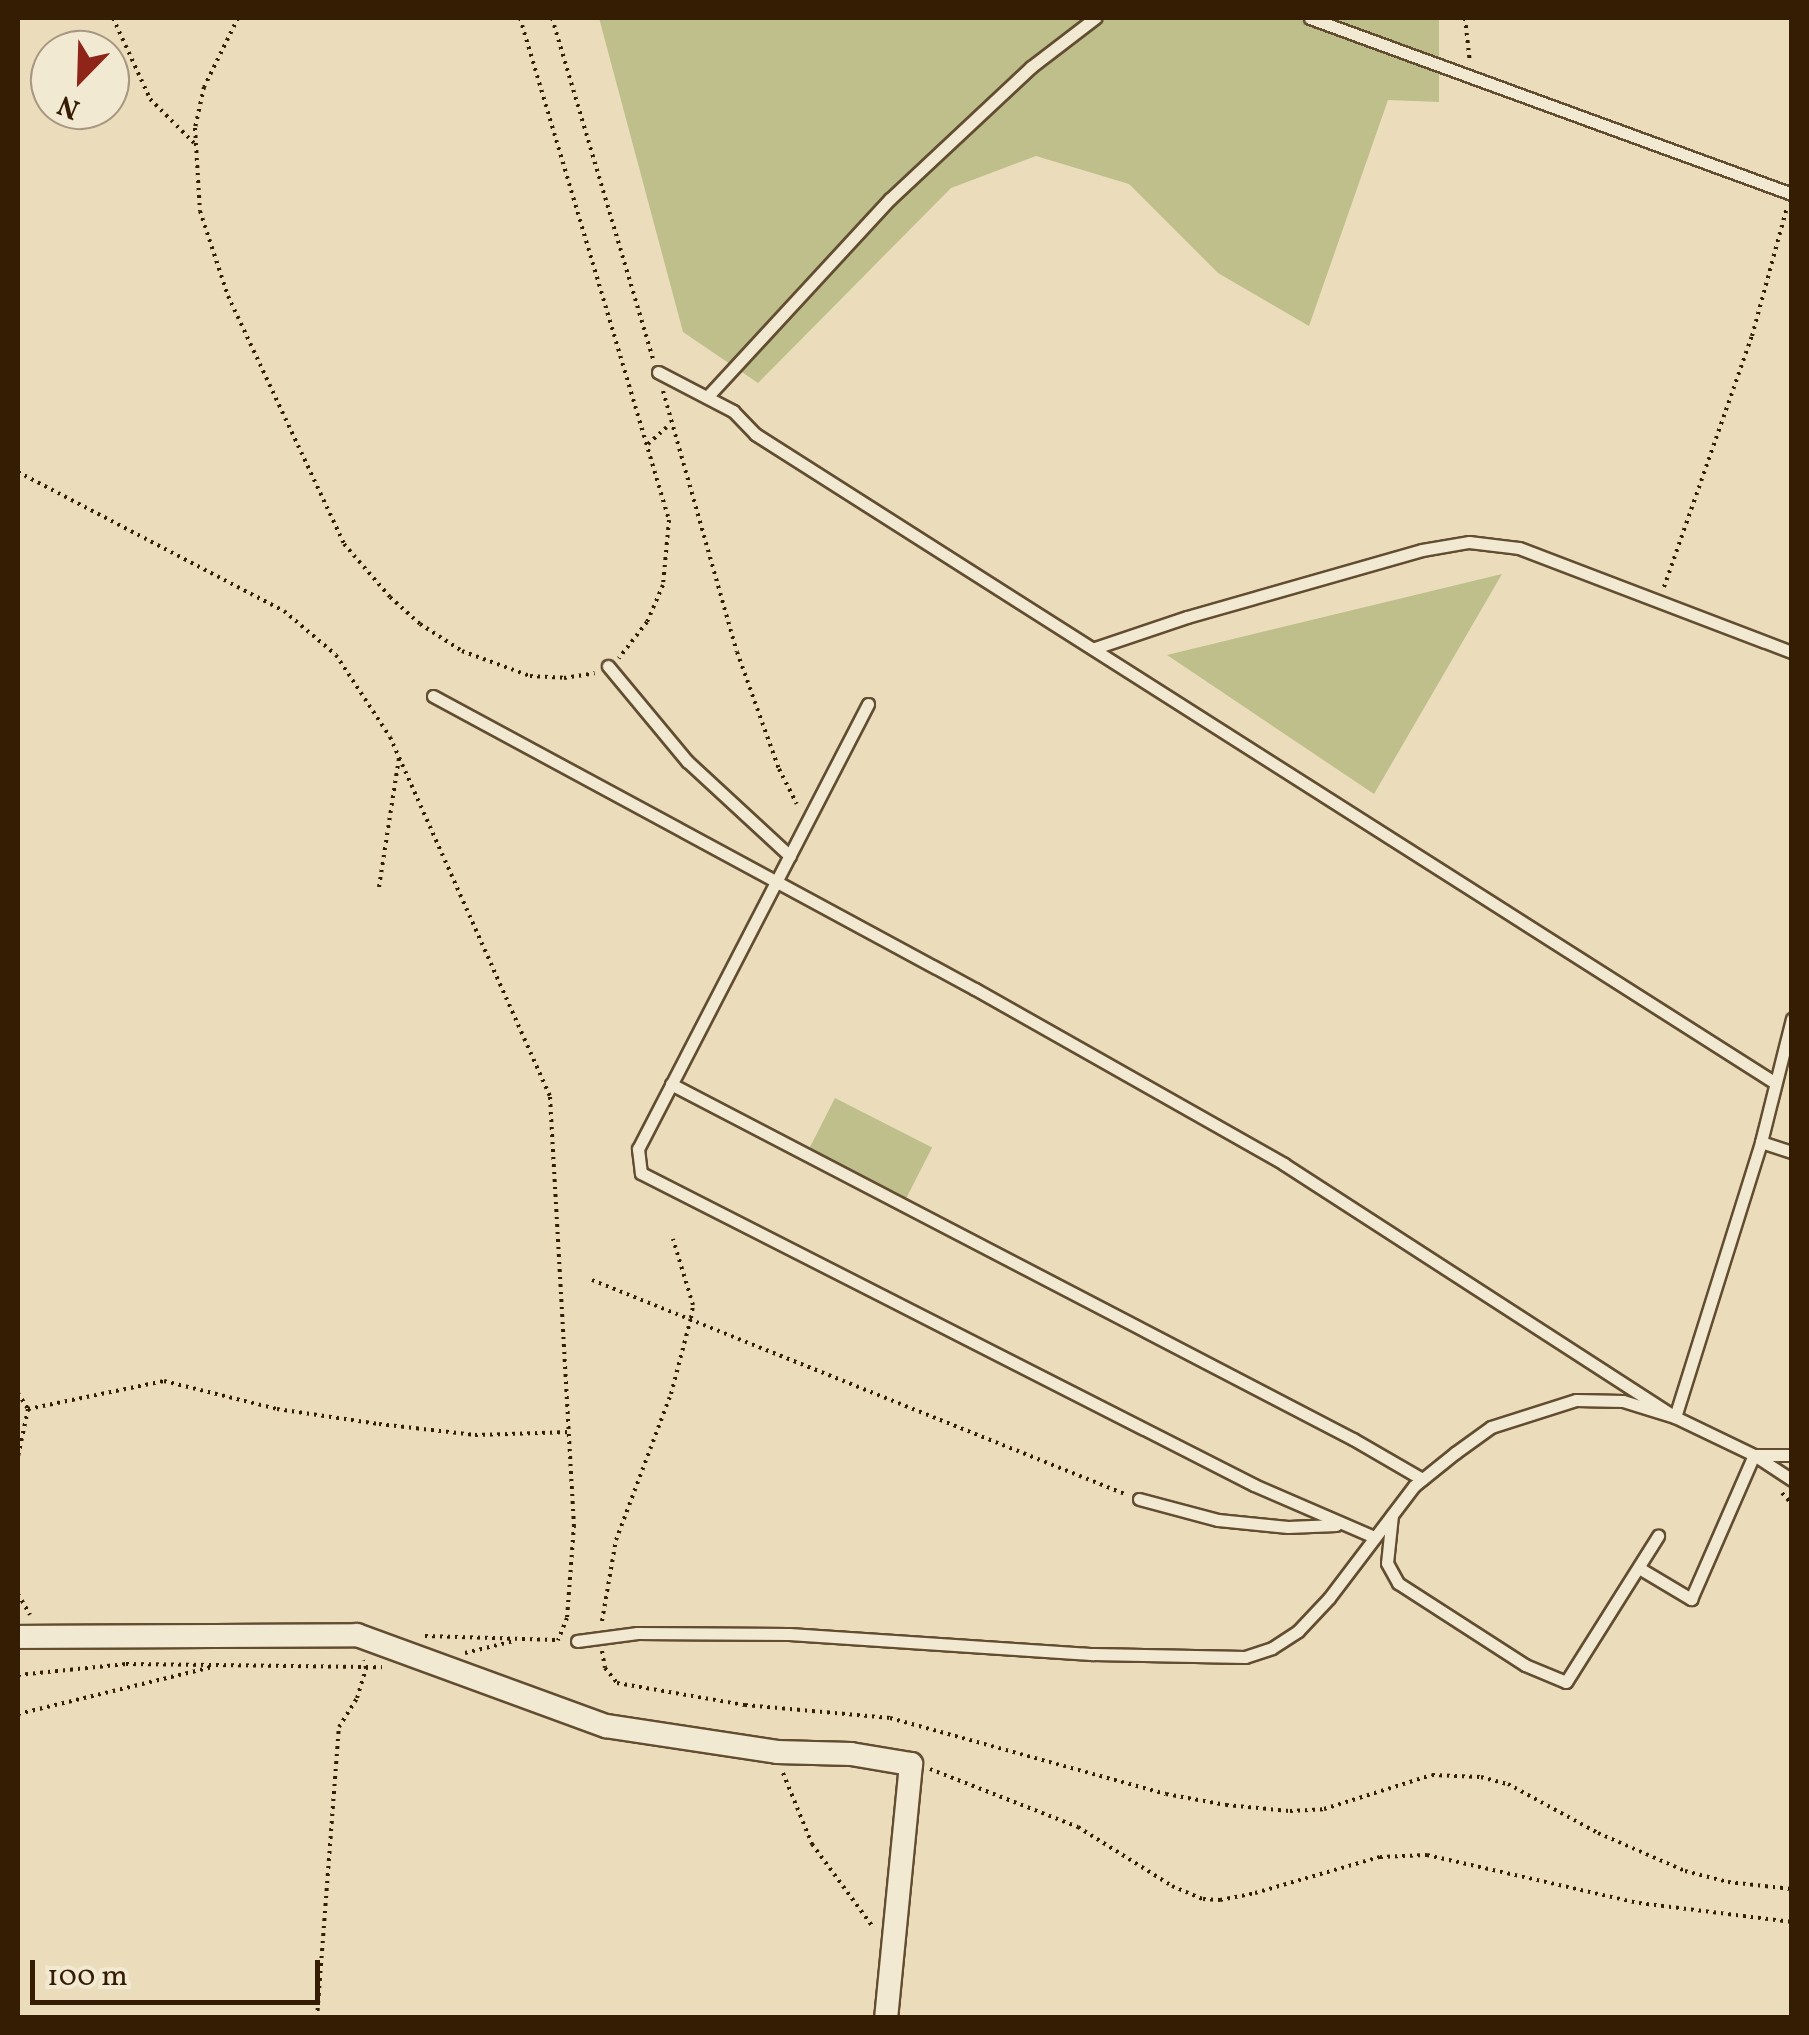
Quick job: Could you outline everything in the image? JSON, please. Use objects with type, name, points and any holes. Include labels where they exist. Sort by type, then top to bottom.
[{"type":"street","points":[[18,1637],[357,1635],[606,1726],[777,1752],[851,1754],[911,1764],[886,2018]]},
{"type":"lane","points":[[708,396],[890,199],[1031,67],[1095,18]]},
{"type":"lane","points":[[1310,18],[1791,194]]},
{"type":"lane","points":[[658,372],[708,396],[746,421],[754,434],[1772,1082]]},
{"type":"lane","points":[[1095,648],[1187,617],[1422,550],[1469,542],[1520,548],[1792,652]]},
{"type":"lane","points":[[608,666],[686,761],[790,856]]},
{"type":"lane","points":[[433,696],[1284,1164],[1675,1417],[1754,1455],[1792,1480]]},
{"type":"lane","points":[[868,704],[638,1149],[641,1173],[1254,1486],[1374,1537]]},
{"type":"lane","points":[[1675,1417],[1761,1142],[1772,1082],[1792,1019]]},
{"type":"lane","points":[[671,1084],[1302,1412],[1422,1480]]},
{"type":"lane","points":[[1761,1142],[1792,1152]]},
{"type":"lane","points":[[577,1641],[601,1636],[789,1634],[1093,1654],[1245,1656],[1272,1648],[1298,1631],[1329,1598],[1392,1512],[1422,1480],[1491,1427],[1558,1404],[1598,1398],[1675,1417]]},
{"type":"lane","points":[[1754,1455],[1792,1455]]},
{"type":"lane","points":[[1639,1568],[1691,1600],[1754,1455]]},
{"type":"lane","points":[[1138,1499],[1218,1520],[1288,1527],[1343,1524]]},
{"type":"lane","points":[[1392,1512],[1388,1563],[1398,1582],[1557,1681],[1573,1676],[1658,1536]]},
{"type":"path","points":[[114,18],[150,99],[194,143]]},
{"type":"path","points":[[238,18],[204,87],[194,143],[200,211],[228,296],[302,461],[344,544],[365,572],[420,624],[496,666],[530,676],[564,678],[608,666],[629,648],[647,622],[663,585],[670,520],[520,18]]},
{"type":"path","points":[[552,18],[737,652],[779,769],[809,819]]},
{"type":"path","points":[[1466,18],[1471,76]]},
{"type":"path","points":[[1659,601],[1752,336],[1791,194]]},
{"type":"path","points":[[648,444],[669,426]]},
{"type":"path","points":[[18,472],[299,622],[336,655],[365,694],[399,756],[550,1097],[574,1525],[567,1618],[558,1640]]},
{"type":"path","points":[[379,887],[399,756]]},
{"type":"path","points":[[673,1239],[693,1306],[658,1432],[616,1540],[601,1636],[605,1668],[617,1682],[764,1707],[890,1718],[1166,1794],[1226,1805],[1290,1811],[1324,1808],[1432,1775],[1481,1777],[1508,1784],[1598,1834],[1685,1871],[1728,1882],[1792,1890]]},
{"type":"path","points":[[592,1280],[1138,1499]]},
{"type":"path","points":[[28,1409],[164,1382],[277,1409],[398,1426],[517,1437],[570,1432]]},
{"type":"path","points":[[18,1393],[28,1409],[18,1457]]},
{"type":"path","points":[[317,2018],[338,1727],[357,1698],[366,1668],[357,1635]]},
{"type":"path","points":[[416,1636],[577,1641]]},
{"type":"path","points":[[18,1675],[126,1664],[366,1668],[429,1662],[522,1639]]},
{"type":"path","points":[[18,1714],[223,1664],[240,1655]]},
{"type":"path","points":[[777,1752],[812,1844],[893,1956]]},
{"type":"path","points":[[911,1764],[962,1779],[1078,1827],[1172,1886],[1202,1898],[1220,1900],[1380,1857],[1427,1855],[1639,1903],[1792,1922]]},
{"type":"green space","points":[[599,18],[1439,18],[1439,102],[1388,100],[1309,326],[1218,273],[1129,184],[1036,156],[951,188],[758,383],[683,332]]},
{"type":"green space","points":[[1502,574],[1374,794],[1167,655]]},
{"type":"green space","points":[[835,1098],[932,1147],[904,1202],[807,1152]]}]
